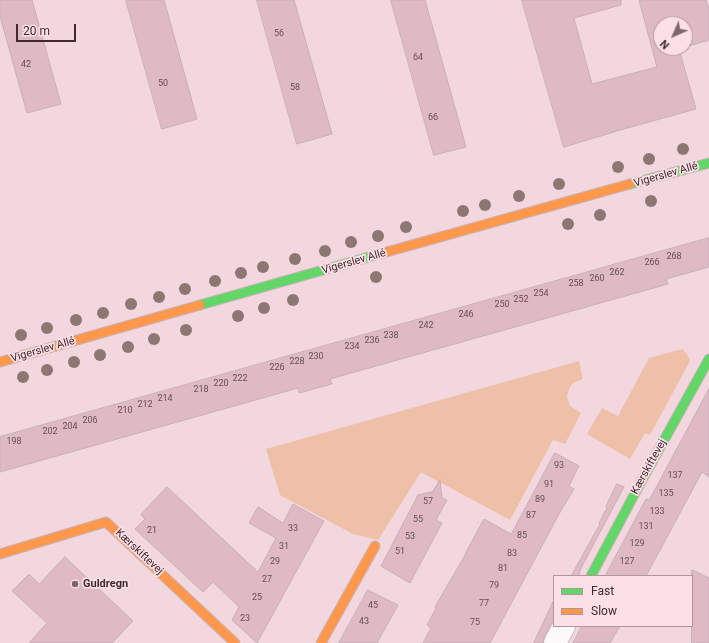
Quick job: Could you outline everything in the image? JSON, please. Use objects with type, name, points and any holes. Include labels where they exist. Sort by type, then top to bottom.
[{"type":"street","name":"Vigerslev Allé","points":[[0,362],[709,163]]},
{"type":"street","name":"Kærskiftevej","points":[[592,575],[642,480],[709,360]]},
{"type":"street","name":"Kærskiftevej","points":[[0,554],[106,522],[234,643]]},
{"type":"street","points":[[321,643],[375,546]]},
{"type":"street","points":[[555,643],[563,627]]},
{"type":"shaded area","points":[[682,349],[687,354],[690,361],[650,435],[645,433],[630,459],[587,434],[602,408],[618,416],[649,358]]},
{"type":"shaded area","points":[[579,361],[583,379],[573,383],[569,389],[567,397],[570,406],[581,413],[565,444],[553,440],[510,520],[421,472],[378,540],[353,534],[280,495],[266,449]]},
{"type":"building","points":[[0,0],[32,0],[61,104],[27,113],[0,16]]},
{"type":"building","points":[[126,0],[164,0],[197,119],[162,129]]},
{"type":"building","points":[[257,0],[294,0],[332,134],[297,144]]},
{"type":"building","points":[[391,0],[425,0],[466,147],[434,155]]},
{"type":"building","points":[[522,0],[621,0],[621,5],[574,18],[592,84],[657,67],[654,56],[681,56],[696,109],[564,147]]},
{"type":"building","points":[[639,0],[706,0],[709,9],[709,40],[693,45],[693,16],[653,16],[653,52]]},
{"type":"building","points":[[709,238],[709,267],[666,279],[668,284],[330,379],[332,384],[299,393],[298,388],[0,472],[0,437]]},
{"type":"building","points":[[709,389],[709,477],[702,472],[647,575],[606,575],[646,499],[649,500]]},
{"type":"building","points":[[555,453],[579,466],[569,486],[574,489],[490,643],[423,643],[431,628],[427,625],[436,608],[435,607],[484,519],[511,534]]},
{"type":"building","points":[[440,480],[442,498],[447,500],[436,520],[442,523],[410,583],[381,566],[418,495],[432,492]]},
{"type":"building","points":[[617,484],[624,487],[580,570],[579,575],[572,575],[600,524],[599,523],[607,508],[606,507]]},
{"type":"building","points":[[167,487],[258,572],[276,538],[249,523],[258,507],[283,523],[293,504],[324,521],[257,643],[232,620],[239,607],[213,582],[203,592],[135,529],[145,519],[141,515]]},
{"type":"building","points":[[65,557],[133,621],[112,643],[29,643],[47,623],[12,591],[29,574],[39,584]]},
{"type":"building","points":[[692,570],[709,578],[709,643],[692,643]]},
{"type":"building","points":[[368,590],[398,605],[377,643],[339,643]]},
{"type":"building","points":[[553,602],[553,621],[544,637],[543,643],[534,643]]},
{"type":"building","points":[[581,627],[619,627],[610,643],[573,643]]},
{"type":"traffic: fast","points":[[630,184],[709,163]]},
{"type":"traffic: fast","points":[[200,305],[383,253]]},
{"type":"traffic: fast","points":[[592,575],[709,359]]},
{"type":"traffic: slow","points":[[383,253],[630,184]]},
{"type":"traffic: slow","points":[[0,362],[200,305]]},
{"type":"traffic: slow","points":[[0,554],[106,522],[235,643]]},
{"type":"traffic: slow","points":[[321,643],[375,546]]},
{"type":"place","name":"Guldregn","points":[[75,584]]}]
